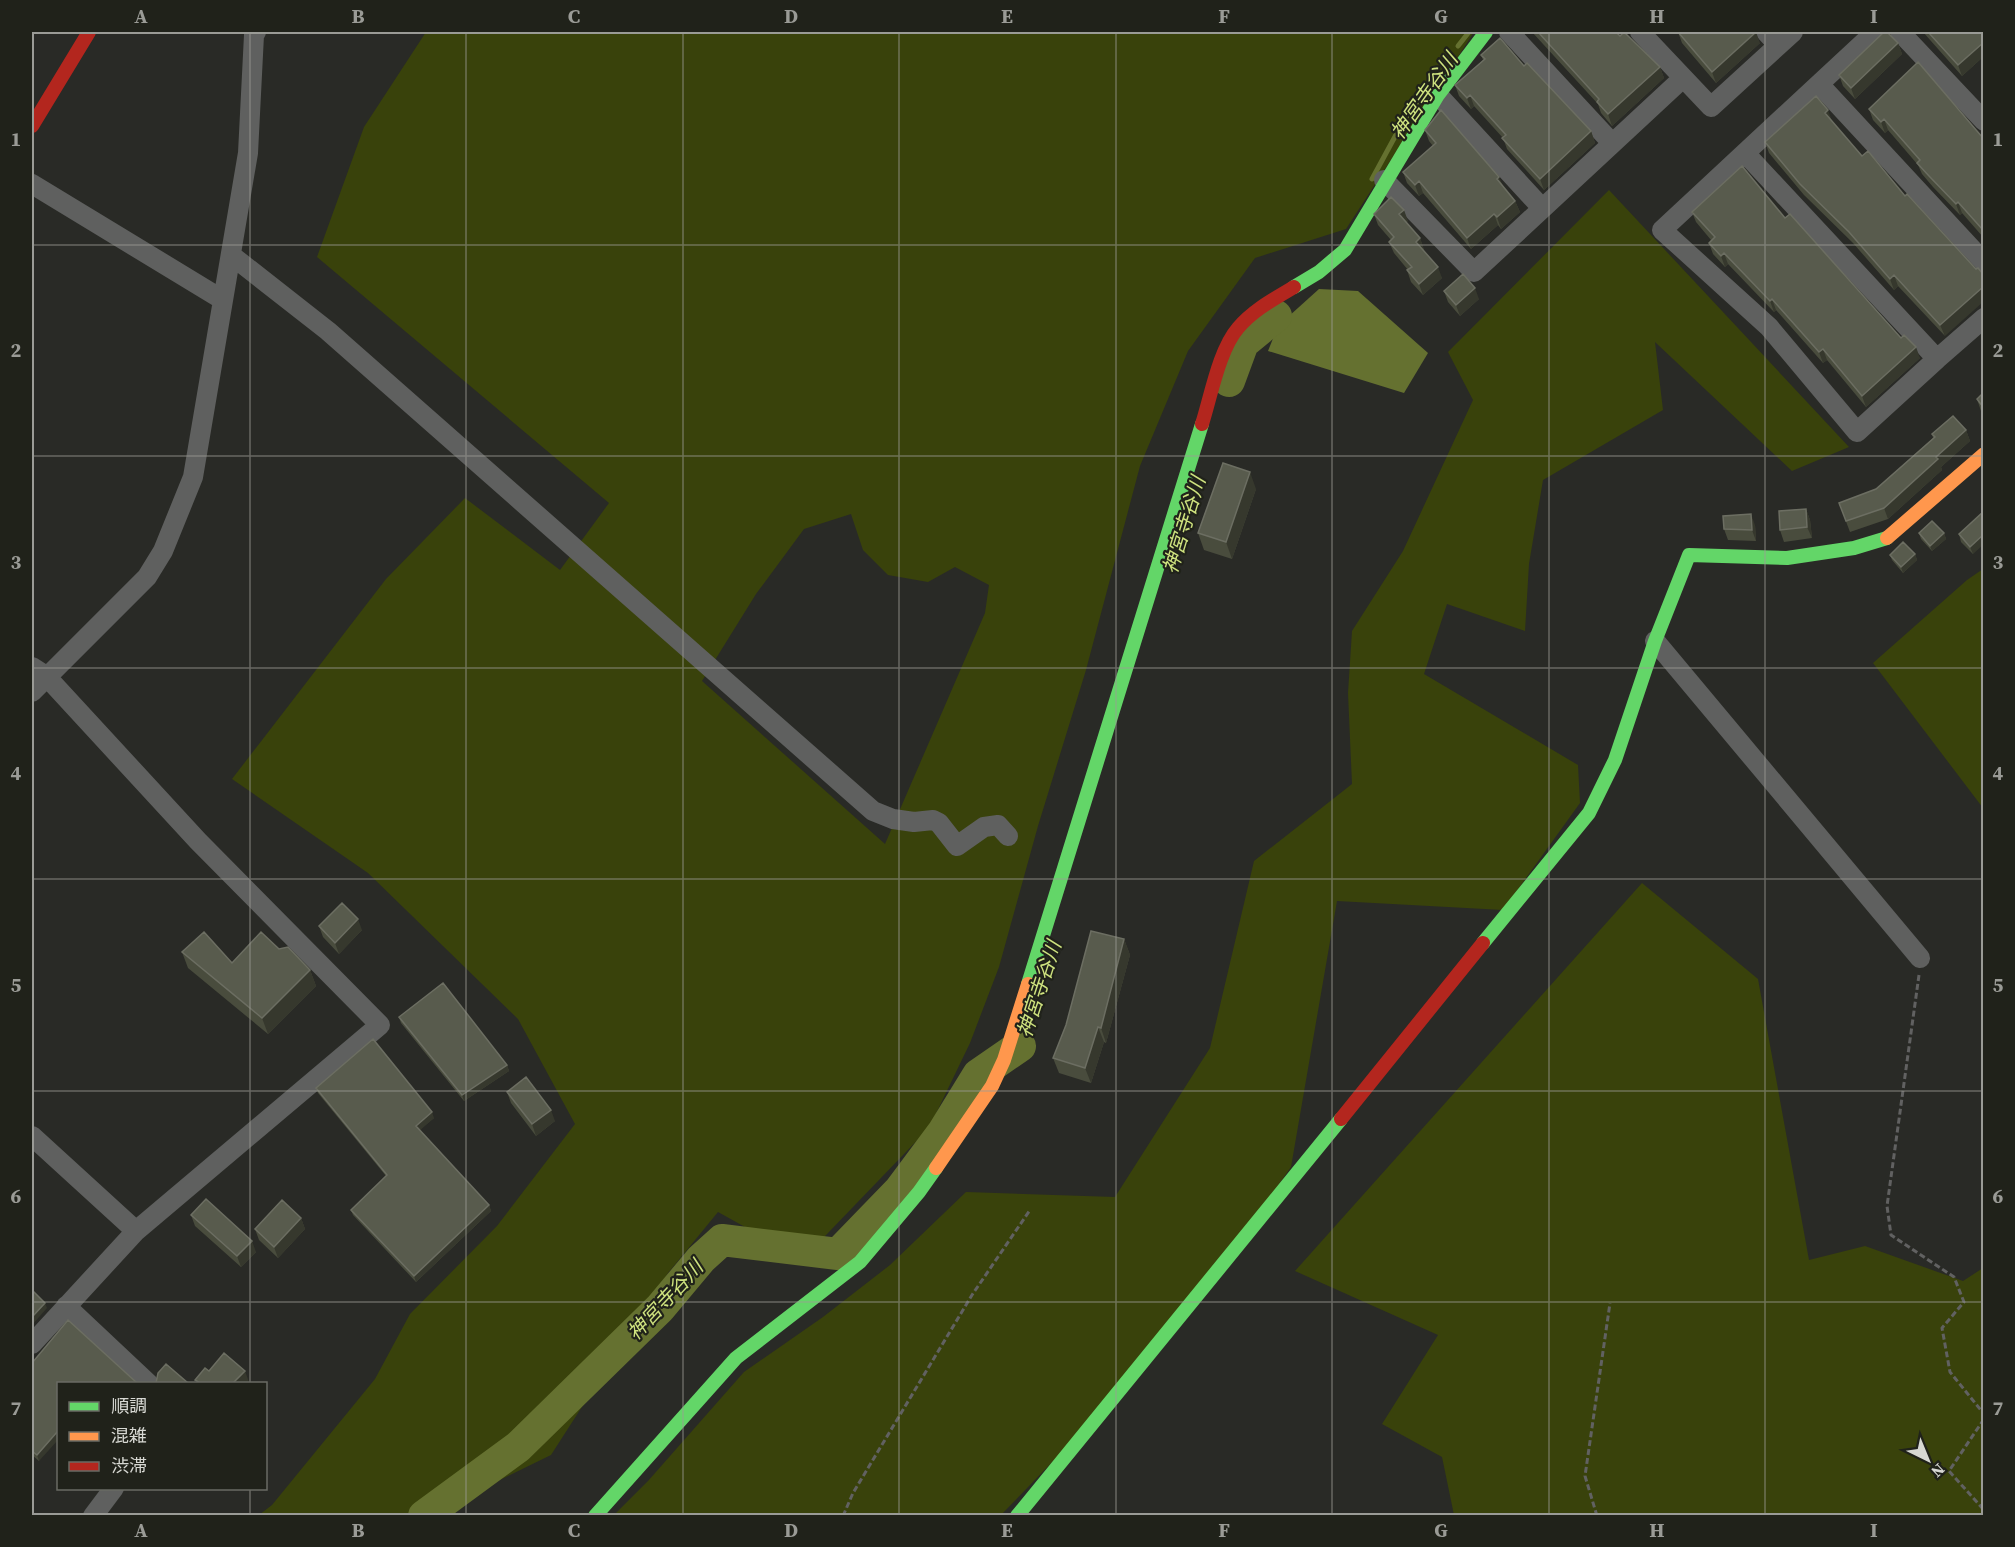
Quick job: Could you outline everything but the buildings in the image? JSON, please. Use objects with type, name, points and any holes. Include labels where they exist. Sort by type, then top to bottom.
[{"type":"street","points":[[32,126],[39,98],[89,32]]},
{"type":"street","points":[[32,692],[39,671],[147,577],[163,550],[193,477],[248,153],[256,32]]},
{"type":"street","points":[[595,1515],[736,1358],[860,1262],[919,1192],[992,1086],[1006,1056],[1225,351],[1236,330],[1256,313],[1331,266],[1345,250],[1384,180],[1438,95],[1486,32]]},
{"type":"street","points":[[1509,32],[1612,143]]},
{"type":"street","points":[[1640,32],[1711,107],[1772,38],[1793,32]]},
{"type":"street","points":[[1875,32],[1662,230],[1769,327],[1857,432],[1983,318]]},
{"type":"street","points":[[1900,32],[1983,121]]},
{"type":"street","points":[[1384,180],[1474,272],[1683,78]]},
{"type":"street","points":[[1819,84],[1983,262]]},
{"type":"street","points":[[1438,95],[1542,208]]},
{"type":"street","points":[[1745,153],[1937,359]]},
{"type":"street","points":[[32,184],[224,300]]},
{"type":"street","points":[[231,255],[328,331],[873,811],[893,819],[914,822],[933,820],[957,846],[989,825],[998,825],[1008,836]]},
{"type":"street","points":[[1017,1515],[1082,1439],[1589,813],[1615,760],[1655,640],[1689,555],[1787,558],[1854,548],[1891,537],[1983,454]]},
{"type":"street","points":[[1655,640],[1920,958]]},
{"type":"street","points":[[32,1344],[136,1231],[380,1025],[198,841],[39,671]]},
{"type":"street","points":[[32,1136],[136,1231]]},
{"type":"street","points":[[66,1306],[149,1382]]},
{"type":"street","points":[[93,1515],[112,1490]]},
{"type":"path","points":[[1920,958],[1887,1206],[1891,1234],[1954,1277],[1964,1302],[1942,1328],[1950,1372],[1983,1414]]},
{"type":"path","points":[[843,1515],[853,1493],[972,1295],[1030,1210]]},
{"type":"path","points":[[1597,1515],[1585,1476],[1611,1303]]},
{"type":"path","points":[[1983,1419],[1949,1471],[1983,1510]]},
{"type":"shaded area","points":[[426,32],[1474,32],[1346,229],[1255,258],[1188,351],[1140,466],[1086,670],[1038,826],[999,967],[970,1043],[929,1128],[803,1259],[718,1212],[668,1273],[551,1455],[459,1500],[441,1515],[259,1515],[272,1505],[375,1379],[410,1314],[497,1226],[575,1124],[518,1019],[368,873],[232,779],[386,579],[465,498],[560,570],[609,503],[317,257],[364,127]],"holes":[[[851,514],[863,550],[888,575],[928,582],[955,567],[989,585],[985,613],[885,844],[702,681],[756,594],[804,529]]]},
{"type":"shaded area","points":[[1609,190],[1849,447],[1792,471],[1655,342],[1663,410],[1543,480],[1529,564],[1525,631],[1447,604],[1424,674],[1578,765],[1580,803],[1503,910],[1337,901],[1291,1167],[1165,1345],[1001,1515],[613,1516],[648,1481],[744,1372],[823,1317],[890,1265],[966,1192],[1115,1197],[1210,1048],[1254,861],[1352,784],[1348,693],[1352,631],[1403,551],[1473,400],[1448,352]]},
{"type":"shaded area","points":[[1319,289],[1358,291],[1428,353],[1404,393],[1268,351],[1278,326]]},
{"type":"shaded area","points":[[1983,569],[1983,808],[1873,663],[1967,580]]},
{"type":"shaded area","points":[[1642,883],[1758,979],[1809,1260],[1865,1246],[1963,1281],[1983,1268],[1983,1515],[1454,1515],[1442,1457],[1382,1424],[1438,1335],[1295,1271]]},
{"type":"waterway","name":"神宮寺谷川","points":[[1458,46],[1469,32]]},
{"type":"waterway","name":"神宮寺谷川","points":[[1372,179],[1404,120],[1426,90]]},
{"type":"waterway","name":"神宮寺谷川","points":[[1229,381],[1243,343],[1276,316]]},
{"type":"waterway","name":"神宮寺谷川","points":[[424,1516],[518,1447],[660,1308],[701,1259],[722,1240],[838,1254],[899,1191],[943,1132],[978,1075],[1020,1046]]},
{"type":"traffic: fast","points":[[1294,287],[1319,272],[1345,250],[1438,95],[1486,32]]},
{"type":"traffic: fast","points":[[1028,984],[1202,424]]},
{"type":"traffic: fast","points":[[1483,943],[1589,813],[1615,760],[1655,641],[1689,555],[1787,558],[1854,548],[1887,538]]},
{"type":"traffic: fast","points":[[1017,1516],[1341,1119]]},
{"type":"traffic: fast","points":[[595,1516],[736,1358],[860,1262],[919,1192],[936,1168]]},
{"type":"traffic: slow","points":[[1887,538],[1984,454]]},
{"type":"traffic: slow","points":[[936,1168],[992,1086],[1004,1060],[1028,984]]},
{"type":"traffic: jam","points":[[32,126],[89,32]]},
{"type":"traffic: jam","points":[[1202,424],[1216,374],[1231,337],[1250,316],[1294,287]]},
{"type":"traffic: jam","points":[[1341,1119],[1483,943]]}]
